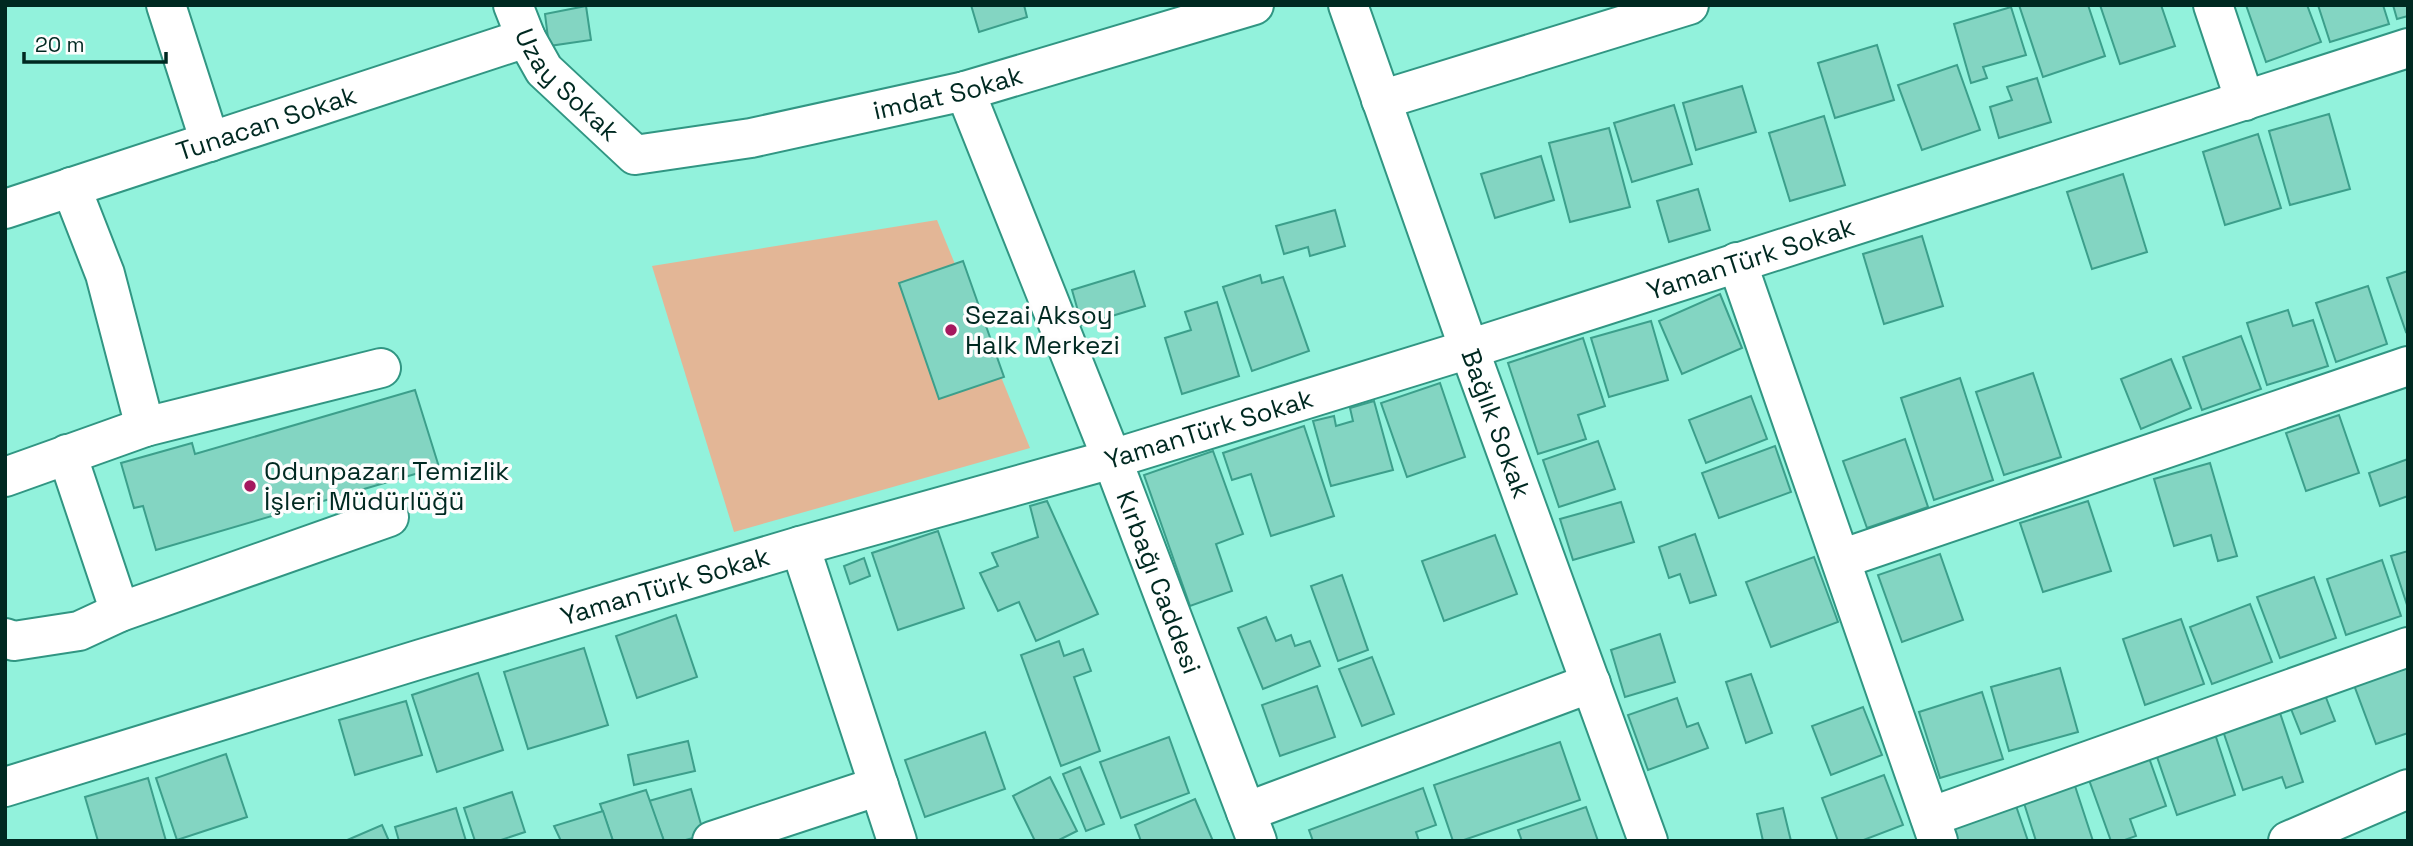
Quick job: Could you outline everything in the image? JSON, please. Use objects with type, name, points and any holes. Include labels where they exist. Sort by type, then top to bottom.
[{"type":"street","points":[[166,5],[210,142]]},
{"type":"street","name":"imdat Sokak","points":[[635,155],[751,138],[965,91],[1254,5]]},
{"type":"street","name":"Bağlık Sokak","points":[[1348,5],[1469,349],[1648,841]]},
{"type":"street","points":[[1381,100],[1689,5]]},
{"type":"street","points":[[2213,5],[2245,101]]},
{"type":"street","name":"Tunacan Sokak","points":[[5,209],[210,142],[519,21]]},
{"type":"street","name":"Uzay Sokak","points":[[519,21],[544,69],[635,155]]},
{"type":"street","name":"YamanTürk Sokak","points":[[5,787],[800,546],[1112,459],[1469,349],[2408,48]]},
{"type":"street","name":"Kırbağı Caddesi","points":[[965,91],[1112,459],[1252,826]]},
{"type":"street","points":[[71,187],[105,274],[145,428]]},
{"type":"street","points":[[1737,262],[1934,829],[2408,647]]},
{"type":"street","points":[[1841,559],[2408,366]]},
{"type":"street","points":[[5,477],[145,428],[381,368]]},
{"type":"street","points":[[67,454],[120,612]]},
{"type":"street","points":[[5,638],[14,641],[79,631],[120,612],[389,517]]},
{"type":"street","points":[[800,546],[897,841]]},
{"type":"street","points":[[1252,826],[1591,683]]},
{"type":"street","points":[[712,841],[879,786]]},
{"type":"street","points":[[2288,841],[2408,789]]},
{"type":"shaded area","points":[[937,220],[1030,448],[734,532],[652,266]]},
{"type":"building","points":[[971,5],[1024,5],[1027,17],[979,32]]},
{"type":"building","points":[[2019,5],[2088,5],[2105,56],[2043,77]]},
{"type":"building","points":[[2100,5],[2161,5],[2175,46],[2120,64]]},
{"type":"building","points":[[2246,5],[2307,5],[2321,42],[2266,62]]},
{"type":"building","points":[[2318,5],[2383,5],[2389,24],[2330,42]]},
{"type":"building","points":[[2393,5],[2408,5],[2408,16],[2397,19]]},
{"type":"building","points":[[586,6],[591,40],[549,46],[545,14]]},
{"type":"building","points":[[2011,7],[2026,55],[1983,67],[1987,78],[1971,83],[1954,24]]},
{"type":"building","points":[[1877,45],[1894,100],[1835,118],[1818,63]]},
{"type":"building","points":[[1957,65],[1980,130],[1922,150],[1898,85]]},
{"type":"building","points":[[2037,78],[2051,122],[1999,138],[1990,107],[2012,100],[2007,87]]},
{"type":"building","points":[[1742,86],[1756,132],[1696,150],[1683,103]]},
{"type":"building","points":[[1674,105],[1692,164],[1632,182],[1614,123]]},
{"type":"building","points":[[2329,114],[2350,189],[2290,205],[2269,131]]},
{"type":"building","points":[[1824,116],[1845,185],[1790,201],[1769,133]]},
{"type":"building","points":[[1609,128],[1630,207],[1570,222],[1549,143]]},
{"type":"building","points":[[2258,134],[2281,208],[2225,225],[2203,152]]},
{"type":"building","points":[[1541,156],[1554,200],[1495,218],[1481,174]]},
{"type":"building","points":[[2123,174],[2147,252],[2092,269],[2067,192]]},
{"type":"building","points":[[1698,189],[1710,230],[1669,242],[1657,201]]},
{"type":"building","points":[[1335,210],[1345,246],[1310,256],[1308,247],[1284,254],[1276,226]]},
{"type":"building","points":[[1922,236],[1943,306],[1884,324],[1863,254]]},
{"type":"building","name":"Sezai Aksoy Halk Merkezi","points":[[963,261],[1004,377],[939,399],[899,283]]},
{"type":"building","points":[[1134,271],[1145,306],[1082,325],[1072,290]]},
{"type":"building","points":[[2408,271],[2408,331],[2406,332],[2387,278]]},
{"type":"building","points":[[1260,275],[1262,283],[1283,277],[1309,351],[1252,371],[1223,287]]},
{"type":"building","points":[[2368,286],[2387,344],[2336,362],[2316,303]]},
{"type":"building","points":[[1720,294],[1742,348],[1682,374],[1659,321]]},
{"type":"building","points":[[1217,302],[1239,376],[1182,394],[1165,338],[1191,330],[1185,312]]},
{"type":"building","points":[[2288,310],[2293,326],[2313,320],[2328,366],[2267,385],[2247,323]]},
{"type":"building","points":[[1651,321],[1668,380],[1609,397],[1591,338]]},
{"type":"building","points":[[2241,336],[2261,389],[2202,410],[2183,357]]},
{"type":"building","points":[[1583,338],[1605,406],[1578,415],[1586,439],[1538,454],[1508,363]]},
{"type":"building","points":[[2171,359],[2191,408],[2141,429],[2121,379]]},
{"type":"building","points":[[2033,373],[2061,457],[2004,475],[1976,392]]},
{"type":"building","points":[[1960,378],[1993,480],[1934,500],[1901,398]]},
{"type":"building","points":[[1440,383],[1465,457],[1407,477],[1381,403]]},
{"type":"building","name":"Odunpazarı Temizlik İşleri Müdürlüğü","points":[[415,390],[439,467],[156,550],[143,506],[134,508],[121,463],[192,443],[195,454]]},
{"type":"building","points":[[1751,396],[1767,439],[1706,463],[1689,420]]},
{"type":"building","points":[[1374,401],[1393,470],[1331,486],[1313,421],[1334,416],[1336,426],[1353,421],[1350,408]]},
{"type":"building","points":[[2339,415],[2359,473],[2306,491],[2286,433]]},
{"type":"building","points":[[1304,426],[1334,516],[1271,536],[1251,474],[1232,480],[1223,453]]},
{"type":"building","points":[[1905,439],[1928,507],[1867,528],[1843,461]]},
{"type":"building","points":[[1598,441],[1615,489],[1559,507],[1543,460]]},
{"type":"building","points":[[1775,446],[1791,492],[1719,518],[1702,473]]},
{"type":"building","points":[[1213,451],[1243,534],[1216,544],[1232,591],[1190,606],[1144,475]]},
{"type":"building","points":[[2408,459],[2408,496],[2380,506],[2369,473]]},
{"type":"building","points":[[2210,463],[2237,556],[2218,561],[2211,535],[2174,546],[2154,479]]},
{"type":"building","points":[[1047,501],[1098,614],[1036,641],[1019,602],[998,611],[980,573],[998,566],[992,553],[1038,537],[1030,506]]},
{"type":"building","points":[[2088,501],[2111,571],[2043,592],[2020,523]]},
{"type":"building","points":[[1621,502],[1634,542],[1573,560],[1560,519]]},
{"type":"building","points":[[938,531],[964,608],[898,630],[872,553]]},
{"type":"building","points":[[1695,534],[1716,595],[1690,603],[1680,574],[1669,578],[1659,547]]},
{"type":"building","points":[[1495,535],[1517,594],[1444,621],[1422,561]]},
{"type":"building","points":[[2408,551],[2408,608],[2391,556]]},
{"type":"building","points":[[1940,554],[1963,620],[1902,642],[1878,575]]},
{"type":"building","points":[[1814,557],[1838,622],[1771,647],[1746,582]]},
{"type":"building","points":[[864,558],[870,576],[850,584],[844,566]]},
{"type":"building","points":[[2382,560],[2401,616],[2346,635],[2327,579]]},
{"type":"building","points":[[1342,575],[1368,650],[1338,661],[1311,586]]},
{"type":"building","points":[[2314,577],[2336,638],[2280,658],[2257,597]]},
{"type":"building","points":[[2250,604],[2272,662],[2212,684],[2190,627]]},
{"type":"building","points":[[676,615],[697,677],[637,698],[616,636]]},
{"type":"building","points":[[1266,617],[1276,641],[1291,635],[1295,646],[1310,641],[1320,666],[1263,689],[1238,628]]},
{"type":"building","points":[[2181,619],[2204,684],[2145,705],[2123,639]]},
{"type":"building","points":[[1660,634],[1675,682],[1625,697],[1611,650]]},
{"type":"building","points":[[1059,641],[1064,656],[1083,649],[1091,671],[1074,677],[1100,751],[1061,766],[1021,655]]},
{"type":"building","points":[[584,648],[608,725],[528,749],[504,672]]},
{"type":"building","points":[[1372,657],[1394,714],[1362,726],[1339,669]]},
{"type":"building","points":[[2408,665],[2408,733],[2376,744],[2354,685]]},
{"type":"building","points":[[2060,668],[2078,732],[2009,751],[1991,687]]},
{"type":"building","points":[[478,673],[503,750],[437,772],[412,695]]},
{"type":"building","points":[[1751,674],[1772,733],[1746,743],[1726,682]]},
{"type":"building","points":[[1317,686],[1335,737],[1280,756],[1262,705]]},
{"type":"building","points":[[1982,692],[2003,759],[1940,778],[1919,712]]},
{"type":"building","points":[[2325,695],[2335,721],[2301,734],[2291,709]]},
{"type":"building","points":[[1677,698],[1687,727],[1698,723],[1708,748],[1648,770],[1628,715]]},
{"type":"building","points":[[406,701],[422,755],[355,775],[339,720]]},
{"type":"building","points":[[1863,707],[1882,755],[1831,775],[1812,726]]},
{"type":"building","points":[[2280,713],[2303,782],[2286,788],[2282,777],[2243,790],[2223,731]]},
{"type":"building","points":[[985,732],[1005,789],[925,817],[905,760]]},
{"type":"building","points":[[2215,734],[2235,795],[2177,815],[2156,754]]},
{"type":"building","points":[[1169,737],[1189,793],[1121,818],[1100,762]]},
{"type":"building","points":[[688,741],[695,771],[634,785],[628,755]]},
{"type":"building","points":[[1560,742],[1580,800],[1461,841],[1453,841],[1434,785]]},
{"type":"building","points":[[226,754],[247,817],[177,840],[156,778]]},
{"type":"building","points":[[2148,755],[2166,806],[2130,819],[2136,836],[2122,841],[2111,841],[2088,777]]},
{"type":"building","points":[[1080,767],[1104,824],[1086,831],[1063,774]]},
{"type":"building","points":[[1884,775],[1903,825],[1861,841],[1838,841],[1822,798]]},
{"type":"building","points":[[1050,777],[1077,831],[1057,841],[1035,841],[1013,796]]},
{"type":"building","points":[[148,778],[166,841],[98,841],[85,797]]},
{"type":"building","points":[[2074,783],[2093,841],[2036,841],[2023,800]]},
{"type":"building","points":[[1423,788],[1436,825],[1416,832],[1419,841],[1313,841],[1309,830]]},
{"type":"building","points":[[691,789],[704,835],[682,841],[664,841],[649,801]]},
{"type":"building","points":[[646,790],[664,841],[613,841],[600,804]]},
{"type":"building","points":[[512,792],[525,832],[498,841],[475,841],[464,808]]},
{"type":"building","points":[[1195,799],[1213,841],[1141,841],[1135,825]]},
{"type":"building","points":[[2015,803],[2028,841],[1957,841],[1952,826]]},
{"type":"building","points":[[1586,807],[1598,841],[1522,841],[1518,830]]},
{"type":"building","points":[[456,808],[466,841],[399,841],[395,827]]},
{"type":"building","points":[[1783,808],[1791,841],[1763,841],[1757,814]]},
{"type":"building","points":[[603,811],[613,841],[561,841],[554,826]]},
{"type":"building","points":[[382,825],[389,841],[345,841]]},
{"type":"place","name":"Sezai Aksoy Halk Merkezi","points":[[951,330]]},
{"type":"place","name":"Odunpazarı Temizlik İşleri Müdürlüğü","points":[[250,486]]}]
